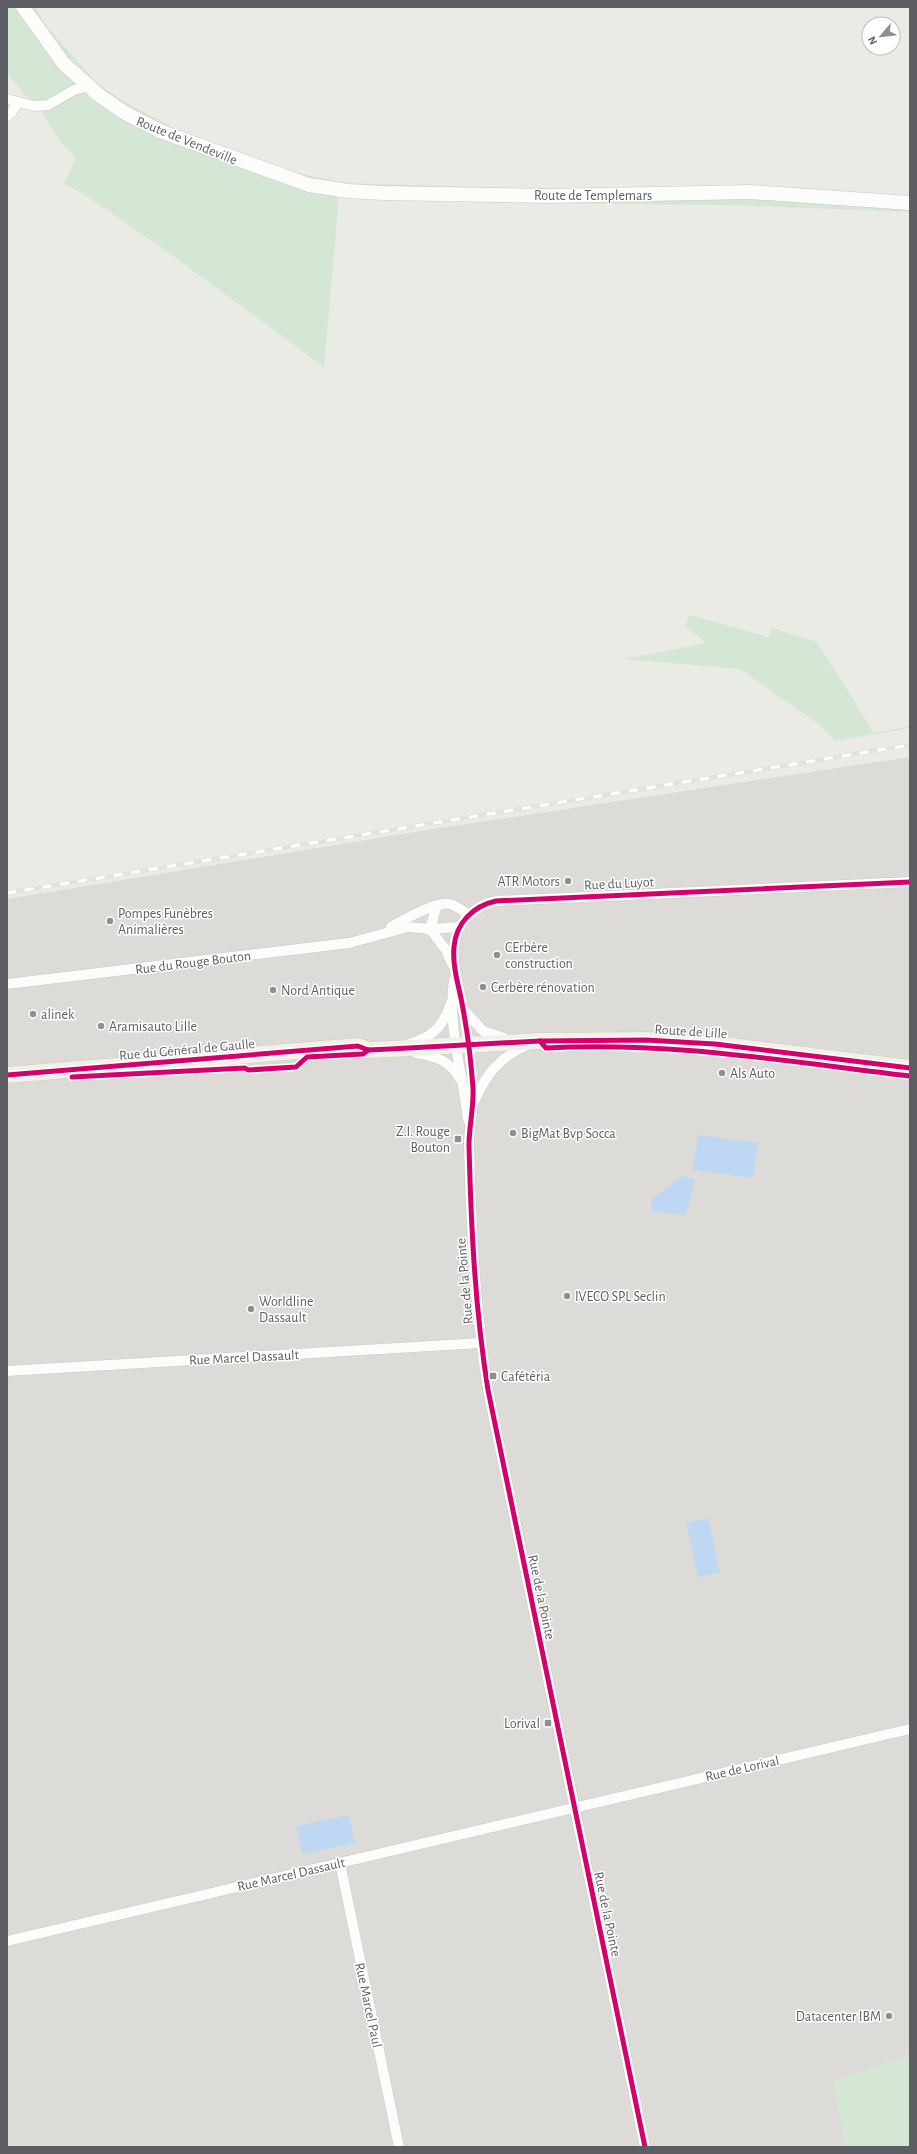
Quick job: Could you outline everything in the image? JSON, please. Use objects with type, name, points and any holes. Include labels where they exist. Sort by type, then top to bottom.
[{"type":"main road","name":"Route de Vendeville","points":[[23,7],[52,50],[88,86],[112,105],[141,122],[277,174]]},
{"type":"main road","name":"Route de Templemars","points":[[277,174],[309,185],[361,192],[548,196],[751,192],[910,203]]},
{"type":"main road","name":"Route de Lille","points":[[463,1045],[599,1039],[688,1042],[910,1068]]},
{"type":"main road","name":"Rue du Général de Gaulle","points":[[7,1075],[166,1063],[191,1064],[363,1054],[368,1050],[463,1045]]},
{"type":"street","points":[[7,99],[34,106],[48,105],[74,90],[88,86]]},
{"type":"street","points":[[7,116],[18,102]]},
{"type":"street","name":"Rue du Luyot","points":[[463,1045],[463,1009],[455,973],[454,946],[460,927],[469,916],[483,905],[506,900],[910,882]]},
{"type":"street","points":[[390,1050],[431,1035],[441,1026],[452,1000],[455,973],[446,950],[430,929],[437,905],[450,904],[469,916]]},
{"type":"street","name":"Rue du Rouge Bouton","points":[[377,935],[437,905]]},
{"type":"street","name":"Rue du Rouge Bouton","points":[[7,984],[349,943],[408,927],[430,929],[460,927]]},
{"type":"street","points":[[452,1000],[463,1045],[464,1092],[470,1137]]},
{"type":"street","points":[[463,1009],[478,1027],[489,1035],[540,1041]]},
{"type":"street","points":[[474,1102],[489,1072],[502,1058],[513,1051],[540,1041]]},
{"type":"street","name":"Rue de la Pointe","points":[[463,1045],[474,1102],[470,1137],[472,1250],[481,1343],[489,1397],[645,2147]]},
{"type":"street","points":[[390,1050],[430,1056],[445,1061],[456,1073],[464,1092]]},
{"type":"street","name":"Rue Marcel Dassault","points":[[7,1371],[481,1343]]},
{"type":"street","name":"Rue de Lorival","points":[[574,1808],[910,1729]]},
{"type":"street","name":"Rue Marcel Dassault","points":[[7,1941],[574,1808]]},
{"type":"street","name":"Rue Marcel Paul","points":[[340,1863],[399,2147]]},
{"type":"shaded area","points":[[910,757],[910,2055],[834,2081],[845,2147],[7,2147],[7,899],[433,829]]},
{"type":"green space","points":[[7,7],[35,7],[48,28],[97,83],[122,100],[173,128],[272,166],[314,177],[347,183],[522,188],[783,187],[910,196],[910,212],[728,205],[505,203],[339,197],[324,367],[165,250],[91,199],[64,183],[76,158],[61,143],[42,113],[7,73]]},
{"type":"green space","points":[[690,615],[768,637],[772,628],[817,642],[874,733],[910,726],[910,728],[835,741],[821,726],[740,669],[624,659],[706,643],[685,626]]},
{"type":"green space","points":[[910,2055],[910,2147],[845,2147],[833,2081]]},
{"type":"water","points":[[698,1135],[758,1143],[753,1178],[693,1170]]},
{"type":"water","points":[[683,1176],[695,1180],[686,1215],[652,1211],[651,1200]]},
{"type":"water","points":[[708,1518],[720,1572],[698,1577],[686,1523]]},
{"type":"water","points":[[349,1815],[355,1843],[302,1854],[296,1826]]},
{"type":"railway","points":[[7,893],[910,745]]},
{"type":"cycle path","points":[[645,2147],[488,1390],[480,1329],[472,1237],[469,1145],[473,1088],[462,1001],[454,963],[455,938],[462,923],[473,911],[488,903],[496,901],[910,882]]},
{"type":"cycle path","points":[[7,1075],[358,1046],[368,1050],[540,1041],[646,1040],[715,1044],[910,1068]]},
{"type":"cycle path","points":[[540,1041],[546,1048],[638,1047],[683,1050],[774,1059],[910,1076]]},
{"type":"cycle path","points":[[72,1077],[245,1068],[248,1070],[296,1067],[307,1057],[363,1054],[368,1050]]},
{"type":"place","name":"ATR Motors","points":[[568,881]]},
{"type":"place","name":"Pompes Funèbres Animalières","points":[[110,921]]},
{"type":"place","name":"CErbère construction","points":[[497,955]]},
{"type":"place","name":"Cerbère rénovation","points":[[483,987]]},
{"type":"place","name":"Nord Antique","points":[[273,990]]},
{"type":"place","name":"alinek","points":[[33,1014]]},
{"type":"place","name":"Aramisauto Lille","points":[[101,1026]]},
{"type":"place","name":"Als Auto","points":[[722,1073]]},
{"type":"place","name":"BigMat Bvp Socca","points":[[513,1133]]},
{"type":"place","name":"Z.I. Rouge Bouton","points":[[458,1139]]},
{"type":"place","name":"IVECO SPL Seclin","points":[[567,1296]]},
{"type":"place","name":"Worldline Dassault","points":[[251,1309]]},
{"type":"place","name":"Cafétéria","points":[[493,1376]]},
{"type":"place","name":"Lorival","points":[[548,1723]]},
{"type":"place","name":"Datacenter IBM","points":[[889,2016]]}]
